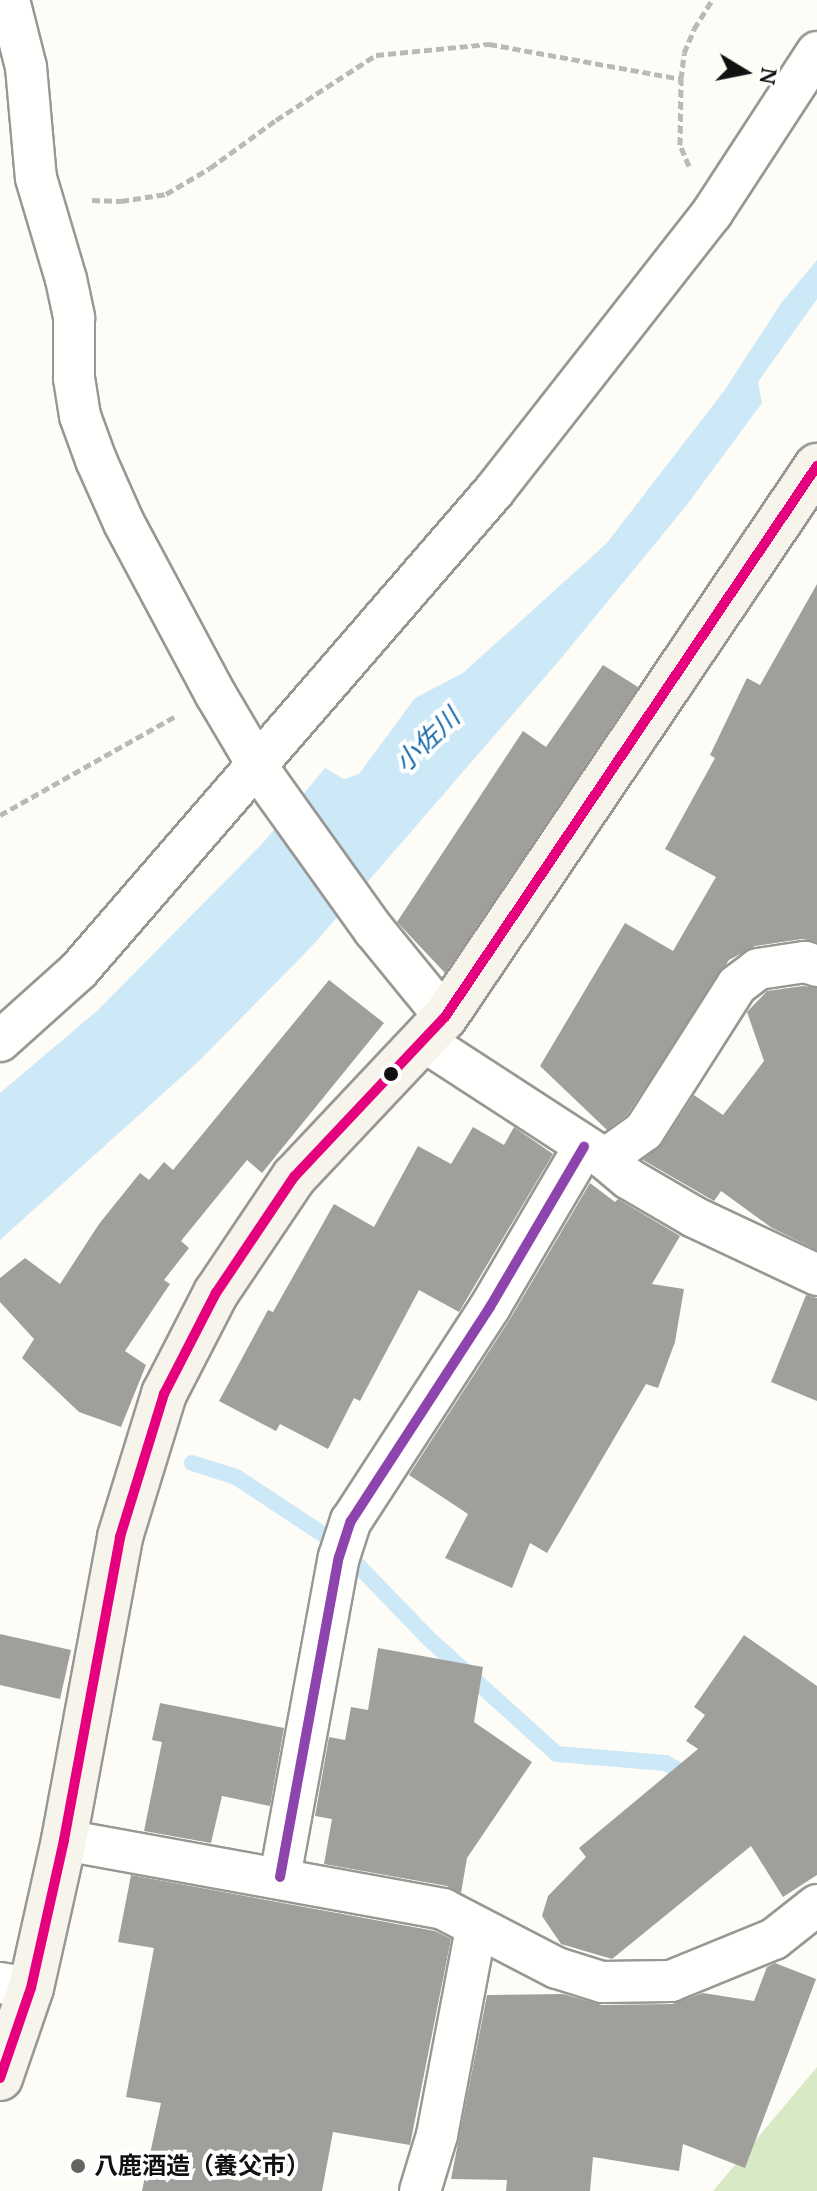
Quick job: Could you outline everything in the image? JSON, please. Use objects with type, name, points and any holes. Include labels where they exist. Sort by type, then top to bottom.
[{"type":"main road","points":[[0,2078],[15,1986],[64,1840],[120,1537],[164,1394],[216,1293],[294,1177],[433,1029],[817,466]]},
{"type":"street","points":[[9,0],[26,67],[36,178],[66,279],[74,318],[74,378],[80,416],[124,523],[216,695],[262,772],[374,930],[433,1029],[629,1179],[694,1217],[817,1275]]},
{"type":"street","points":[[0,1041],[79,970],[262,772],[494,491],[712,213],[817,52]]},
{"type":"street","points":[[280,1877],[339,1557],[351,1521],[490,1307],[595,1153],[644,1131],[737,985],[758,969],[805,962],[817,966]]},
{"type":"street","points":[[64,1840],[443,1909],[476,1929],[557,1968],[602,1982],[671,1981],[774,1939],[817,1905]]},
{"type":"street","points":[[420,2191],[437,2135],[476,1929]]},
{"type":"path","points":[[712,0],[689,41],[681,79],[680,145],[704,206],[712,213]]},
{"type":"path","points":[[41,197],[121,201],[166,194],[210,168],[287,112],[376,55],[489,44],[681,79]]},
{"type":"path","points":[[0,815],[216,695]]},
{"type":"green space","points":[[817,2067],[817,2191],[713,2191]]},
{"type":"water","name":"小佐川","points":[[817,260],[817,299],[758,382],[762,403],[686,506],[558,662],[313,945],[199,1061],[0,1240],[0,1093],[98,1010],[262,844],[325,768],[344,779],[359,774],[415,698],[463,673],[606,544],[724,391],[782,302]]},
{"type":"building","points":[[817,584],[817,942],[802,939],[755,946],[729,960],[627,1115],[607,1130],[540,1066],[625,923],[673,951],[716,877],[665,849],[715,758],[710,755],[747,678],[760,685]]},
{"type":"building","points":[[603,665],[638,687],[445,973],[397,922],[523,731],[546,747]]},
{"type":"building","points":[[329,980],[384,1023],[262,1173],[247,1160],[181,1241],[189,1248],[164,1280],[170,1284],[125,1351],[146,1365],[121,1427],[79,1412],[22,1358],[34,1339],[0,1302],[0,1278],[25,1258],[60,1284],[99,1224],[140,1173],[149,1180],[164,1162],[173,1170]]},
{"type":"building","points":[[803,986],[817,988],[817,1250],[772,1228],[721,1191],[714,1201],[643,1160],[663,1143],[694,1095],[723,1115],[764,1061],[747,1012],[767,991]]},
{"type":"building","points":[[473,1127],[504,1145],[514,1127],[553,1154],[459,1312],[419,1290],[360,1401],[354,1398],[328,1449],[280,1424],[276,1431],[219,1401],[268,1310],[273,1312],[334,1204],[374,1227],[418,1146],[451,1164]]},
{"type":"building","points":[[590,1183],[615,1202],[618,1199],[680,1236],[652,1284],[684,1289],[675,1342],[658,1388],[646,1384],[547,1553],[530,1543],[512,1588],[445,1558],[468,1514],[409,1475],[510,1319]]},
{"type":"building","points":[[806,1295],[817,1298],[817,1401],[771,1382]]},
{"type":"building","points":[[0,1634],[71,1650],[60,1699],[0,1685]]},
{"type":"building","points":[[744,1635],[817,1686],[817,1875],[783,1897],[751,1846],[612,1959],[561,1944],[542,1916],[548,1896],[586,1857],[579,1848],[698,1749],[686,1741],[705,1715],[694,1707]]},
{"type":"building","points":[[378,1648],[483,1667],[474,1722],[532,1762],[467,1858],[461,1893],[447,1886],[324,1864],[332,1819],[315,1816],[329,1737],[345,1740],[351,1707],[368,1710]]},
{"type":"building","points":[[160,1703],[284,1728],[270,1806],[222,1796],[211,1843],[144,1831],[162,1742],[152,1740]]},
{"type":"building","points":[[131,1875],[435,1931],[451,1939],[410,2145],[333,2132],[322,2191],[142,2191],[161,2103],[126,2097],[154,1948],[118,1942]]},
{"type":"building","points":[[775,1963],[816,1979],[745,2168],[683,2144],[679,2171],[593,2157],[590,2191],[506,2191],[507,2180],[451,2179],[487,1995],[563,1994],[602,2005],[672,2004],[703,1993],[754,2001],[767,1967]]},
{"type":"waterway","points":[[192,1463],[236,1477],[330,1539]]},
{"type":"waterway","points":[[347,1554],[428,1638],[557,1754],[666,1763],[694,1779]]},
{"type":"transit line","points":[[0,2078],[31,1988],[64,1840],[120,1537],[164,1394],[216,1293],[294,1177],[445,1017],[817,466]]},
{"type":"transit line","points":[[280,1877],[339,1557],[351,1521],[490,1307],[584,1147]]},
{"type":"place","name":"八鹿酒造（養父市）","points":[[78,2166]]}]
